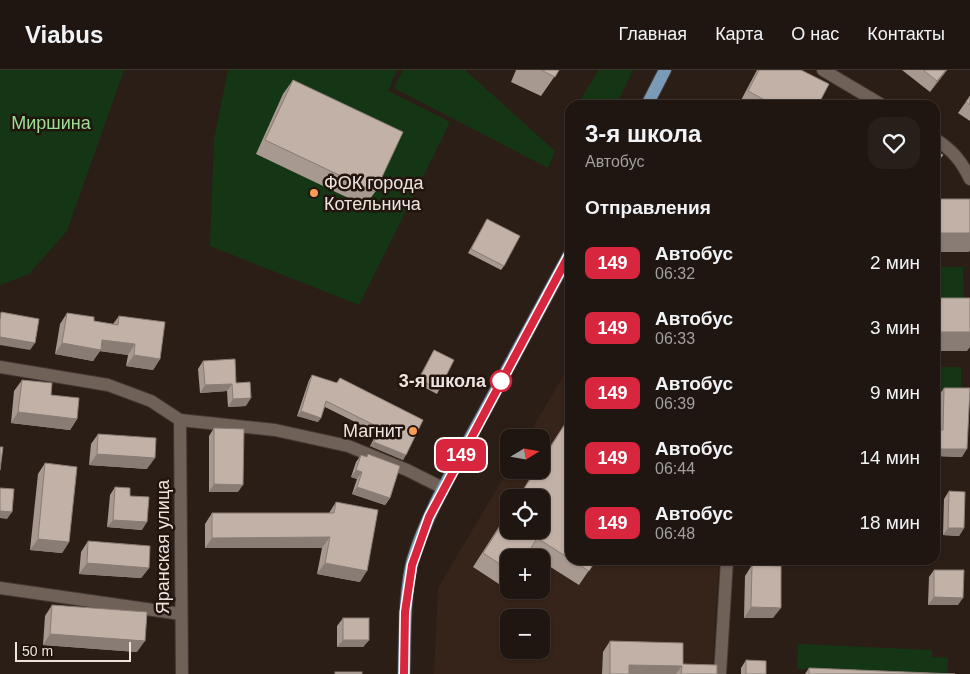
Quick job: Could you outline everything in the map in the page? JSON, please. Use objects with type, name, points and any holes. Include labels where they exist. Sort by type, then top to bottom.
[{"type":"main road","points":[[650,100],[665,70]]},
{"type":"main road","points":[[404,674],[405,612],[412,565],[429,517],[565,262]]},
{"type":"street","points":[[823,70],[874,100]]},
{"type":"street","points":[[940,142],[957,156],[968,172]]},
{"type":"street","points":[[0,367],[108,385],[151,401],[180,420],[275,430],[348,446],[407,470],[443,488]]},
{"type":"street","name":"Яранская улица","points":[[180,420],[182,674]]},
{"type":"street","points":[[720,674],[727,565]]},
{"type":"street","points":[[0,588],[181,614]]},
{"type":"shaded area","points":[[565,373],[565,565],[719,565],[712,674],[434,674],[438,588],[502,479],[550,479],[550,429],[532,429]]},
{"type":"green space","name":"Миршина","points":[[0,70],[124,70],[67,231],[29,274],[0,285]]},
{"type":"green space","name":"ФОК города Котельнича","points":[[228,70],[397,70],[388,91],[450,122],[359,305],[210,246],[214,140]]},
{"type":"green space","points":[[403,70],[465,70],[555,151],[548,168],[394,88]]},
{"type":"green space","points":[[599,70],[633,70],[618,100],[580,100]]},
{"type":"green space","points":[[940,267],[963,267],[964,309],[940,310]]},
{"type":"green space","points":[[940,367],[961,367],[961,390],[940,390]]},
{"type":"green space","points":[[798,644],[932,650],[932,657],[948,658],[947,674],[797,669]]},
{"type":"building","points":[[541,70],[559,70],[555,77]]},
{"type":"building","points":[[759,70],[801,70],[829,84],[821,100],[765,100],[748,91]]},
{"type":"building","points":[[923,70],[946,70],[937,81]]},
{"type":"building","points":[[293,80],[403,132],[375,192],[265,140]]},
{"type":"building","points":[[970,96],[970,105],[966,102]]},
{"type":"building","points":[[940,199],[970,199],[970,233],[940,233]]},
{"type":"building","points":[[487,219],[520,236],[504,266],[471,249]]},
{"type":"building","points":[[940,298],[970,298],[970,332],[940,332]]},
{"type":"building","points":[[1,312],[39,319],[35,343],[0,337]]},
{"type":"building","points":[[67,313],[94,317],[94,321],[118,325],[119,316],[165,322],[160,359],[134,355],[135,344],[102,340],[101,350],[62,343]]},
{"type":"building","points":[[434,350],[454,360],[439,390],[419,379]]},
{"type":"building","points":[[235,359],[236,383],[250,382],[251,398],[233,399],[232,384],[205,385],[203,361]]},
{"type":"building","points":[[312,375],[337,383],[340,378],[423,420],[406,455],[374,442],[380,428],[326,401],[321,418],[301,411]]},
{"type":"building","points":[[22,380],[52,383],[51,395],[79,398],[77,419],[18,412]]},
{"type":"building","points":[[944,388],[970,388],[967,449],[940,449],[940,430],[943,430]]},
{"type":"building","points":[[565,424],[565,556],[539,539],[550,539],[550,489],[524,489],[530,479],[550,479],[550,448]]},
{"type":"building","points":[[214,428],[244,429],[243,485],[214,484]]},
{"type":"building","points":[[98,434],[156,438],[155,458],[97,454]]},
{"type":"building","points":[[0,447],[3,447],[0,470]]},
{"type":"building","points":[[368,454],[400,466],[390,498],[357,487],[362,472],[356,470],[361,455],[367,457]]},
{"type":"building","points":[[45,463],[77,467],[69,542],[38,539]]},
{"type":"building","points":[[115,487],[130,488],[130,496],[149,497],[147,522],[113,520]]},
{"type":"building","points":[[0,488],[14,489],[12,512],[0,511]]},
{"type":"building","points":[[949,491],[965,492],[964,528],[948,528]]},
{"type":"building","points":[[336,502],[378,510],[367,571],[325,563],[330,537],[212,538],[212,513],[334,513]]},
{"type":"building","points":[[500,527],[500,539],[536,539],[530,549],[500,549],[500,564],[483,553]]},
{"type":"building","points":[[88,541],[150,546],[149,568],[87,563]]},
{"type":"building","points":[[579,565],[593,565],[589,571]]},
{"type":"building","points":[[752,565],[781,566],[781,608],[751,607]]},
{"type":"building","points":[[934,570],[964,570],[963,598],[934,597]]},
{"type":"building","points":[[52,605],[147,612],[145,641],[50,634]]},
{"type":"building","points":[[343,618],[369,618],[369,640],[343,640]]},
{"type":"building","points":[[610,641],[683,643],[683,664],[717,665],[717,674],[681,674],[682,666],[629,665],[629,674],[610,674]]},
{"type":"building","points":[[746,660],[766,661],[766,674],[746,674]]},
{"type":"building","points":[[809,668],[955,674],[809,674]]},
{"type":"building","points":[[335,672],[362,672],[362,674],[335,674]]},
{"type":"bus line","name":"149","points":[[404,674],[405,612],[412,565],[429,517],[565,262]]},
{"type":"place","name":"ФОК города Котельнича","points":[[314,193]]},
{"type":"place","name":"3-я школа","points":[[501,381]]},
{"type":"place","name":"Магнит","points":[[413,431]]}]
